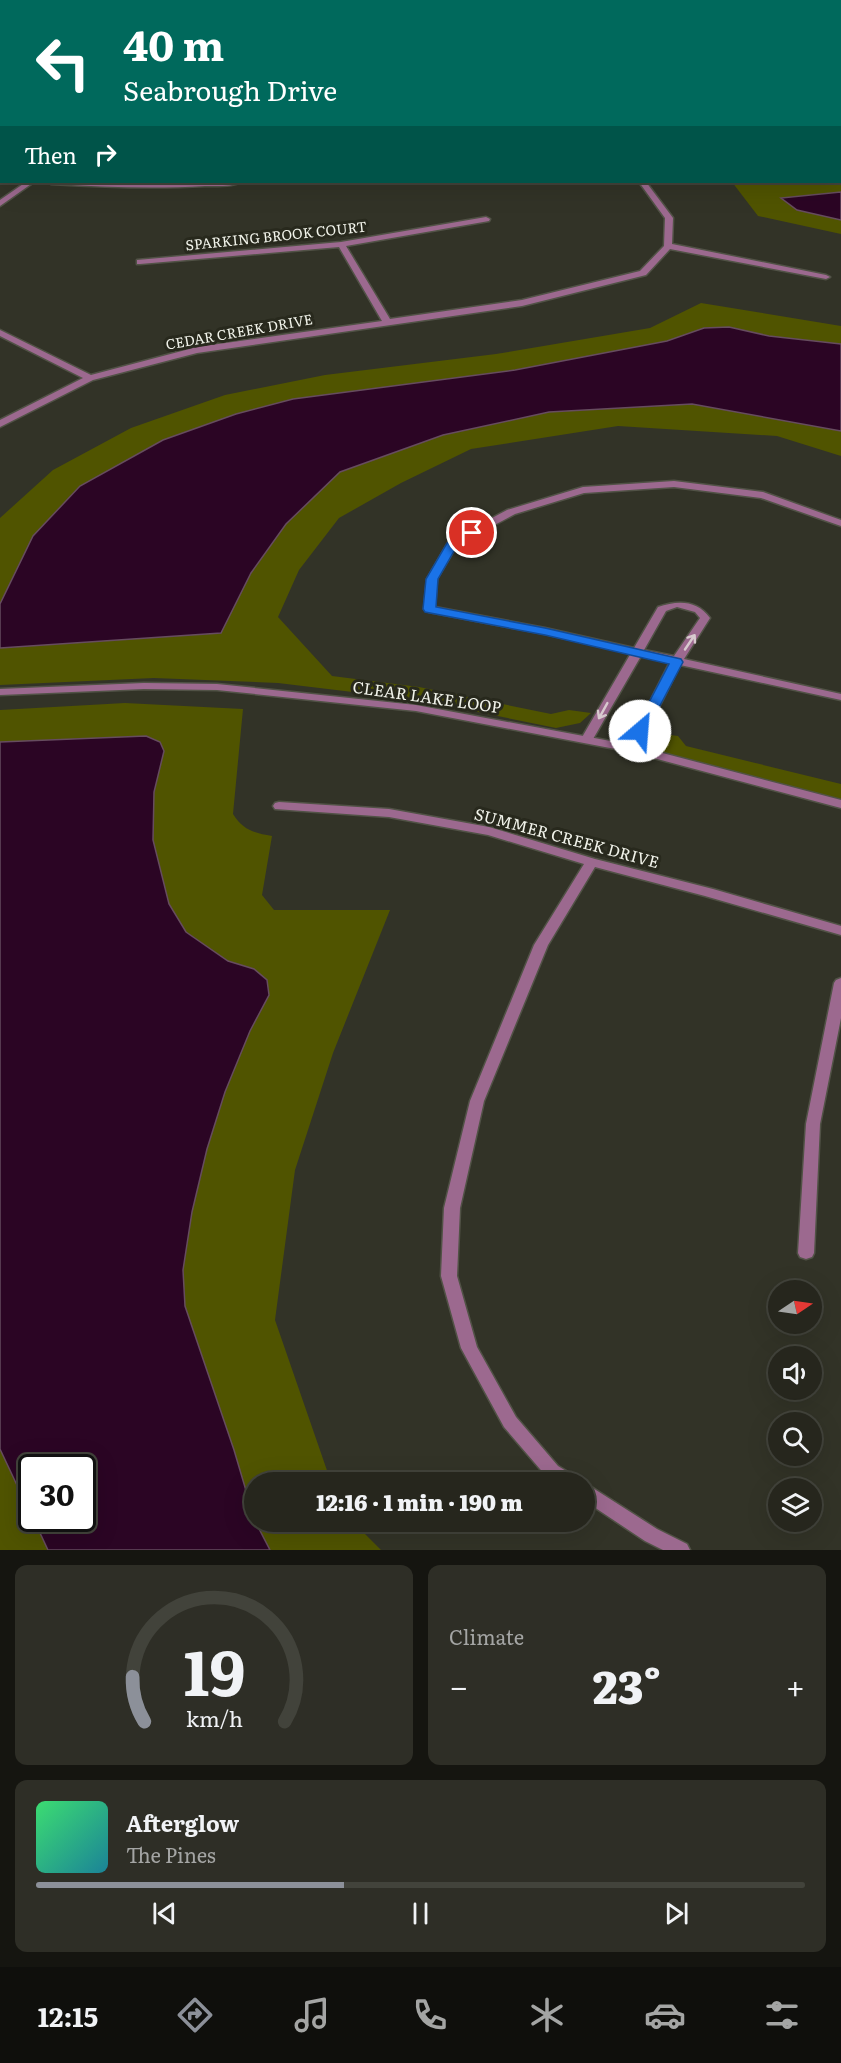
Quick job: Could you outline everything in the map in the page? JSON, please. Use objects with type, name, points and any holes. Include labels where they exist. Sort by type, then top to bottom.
[{"type":"street","points":[[0,204],[29,183]]},
{"type":"street","points":[[66,183],[110,186],[185,186],[225,183]]},
{"type":"street","points":[[644,183],[669,218],[668,246],[826,277]]},
{"type":"street","name":"SPARKING BROOK COURT","points":[[140,262],[340,244],[486,219]]},
{"type":"street","points":[[340,244],[387,321]]},
{"type":"street","name":"CEDAR CREEK DRIVE","points":[[0,423],[90,378],[197,350],[522,303],[643,273],[668,246]]},
{"type":"street","points":[[0,333],[90,378]]},
{"type":"street","points":[[841,523],[763,495],[730,490],[674,484],[583,490],[511,512],[453,543],[432,579],[429,609],[545,631],[841,697]]},
{"type":"street","points":[[588,740],[662,609],[676,604],[699,610],[705,618],[676,662],[632,748]]},
{"type":"street","name":"CLEAR LAKE LOOP","points":[[0,692],[144,686],[218,687],[416,708],[632,748],[841,804]]},
{"type":"street","name":"SUMMER CREEK DRIVE","points":[[279,806],[388,813],[489,831],[841,931]]},
{"type":"street","points":[[554,1472],[510,1422],[470,1348],[449,1276],[452,1208],[477,1101],[541,945],[592,862]]},
{"type":"street","points":[[806,1253],[813,1124],[841,983]]},
{"type":"street","points":[[595,1498],[651,1535],[681,1550]]},
{"type":"shaded area","points":[[733,183],[841,183],[841,234],[758,216]]},
{"type":"shaded area","points":[[841,192],[841,220],[797,210],[781,198]]},
{"type":"shaded area","points":[[701,303],[841,326],[841,456],[777,436],[618,426],[471,449],[401,483],[339,518],[299,570],[278,617],[332,676],[419,687],[551,714],[569,710],[591,713],[580,723],[556,728],[419,700],[278,683],[154,678],[0,685],[0,518],[53,470],[131,428],[225,395],[325,375],[496,354],[650,328]]},
{"type":"shaded area","points":[[729,327],[769,336],[841,344],[841,431],[692,404],[549,412],[443,435],[340,472],[286,524],[251,573],[221,633],[0,648],[0,604],[33,536],[80,486],[163,440],[236,414],[293,399],[515,370],[667,341],[704,328]]},
{"type":"shaded area","points":[[125,703],[243,709],[233,814],[250,830],[272,836],[262,895],[274,910],[390,910],[333,1053],[295,1170],[275,1320],[328,1472],[244,1472],[244,1532],[363,1532],[381,1550],[0,1550],[0,710]]},
{"type":"shaded area","points":[[655,733],[678,736],[686,746],[841,784],[841,799],[673,758],[658,749]]},
{"type":"shaded area","points":[[146,736],[160,742],[164,751],[154,792],[153,840],[169,904],[186,932],[228,961],[254,969],[267,980],[269,995],[250,1031],[225,1092],[207,1149],[192,1212],[183,1270],[185,1306],[244,1484],[244,1532],[261,1532],[270,1550],[48,1550],[40,1532],[96,1532],[96,1454],[18,1454],[18,1487],[0,1449],[0,742]]},
{"type":"route","points":[[472,533],[453,543],[432,579],[429,609],[545,631],[676,662],[640,731]]}]
